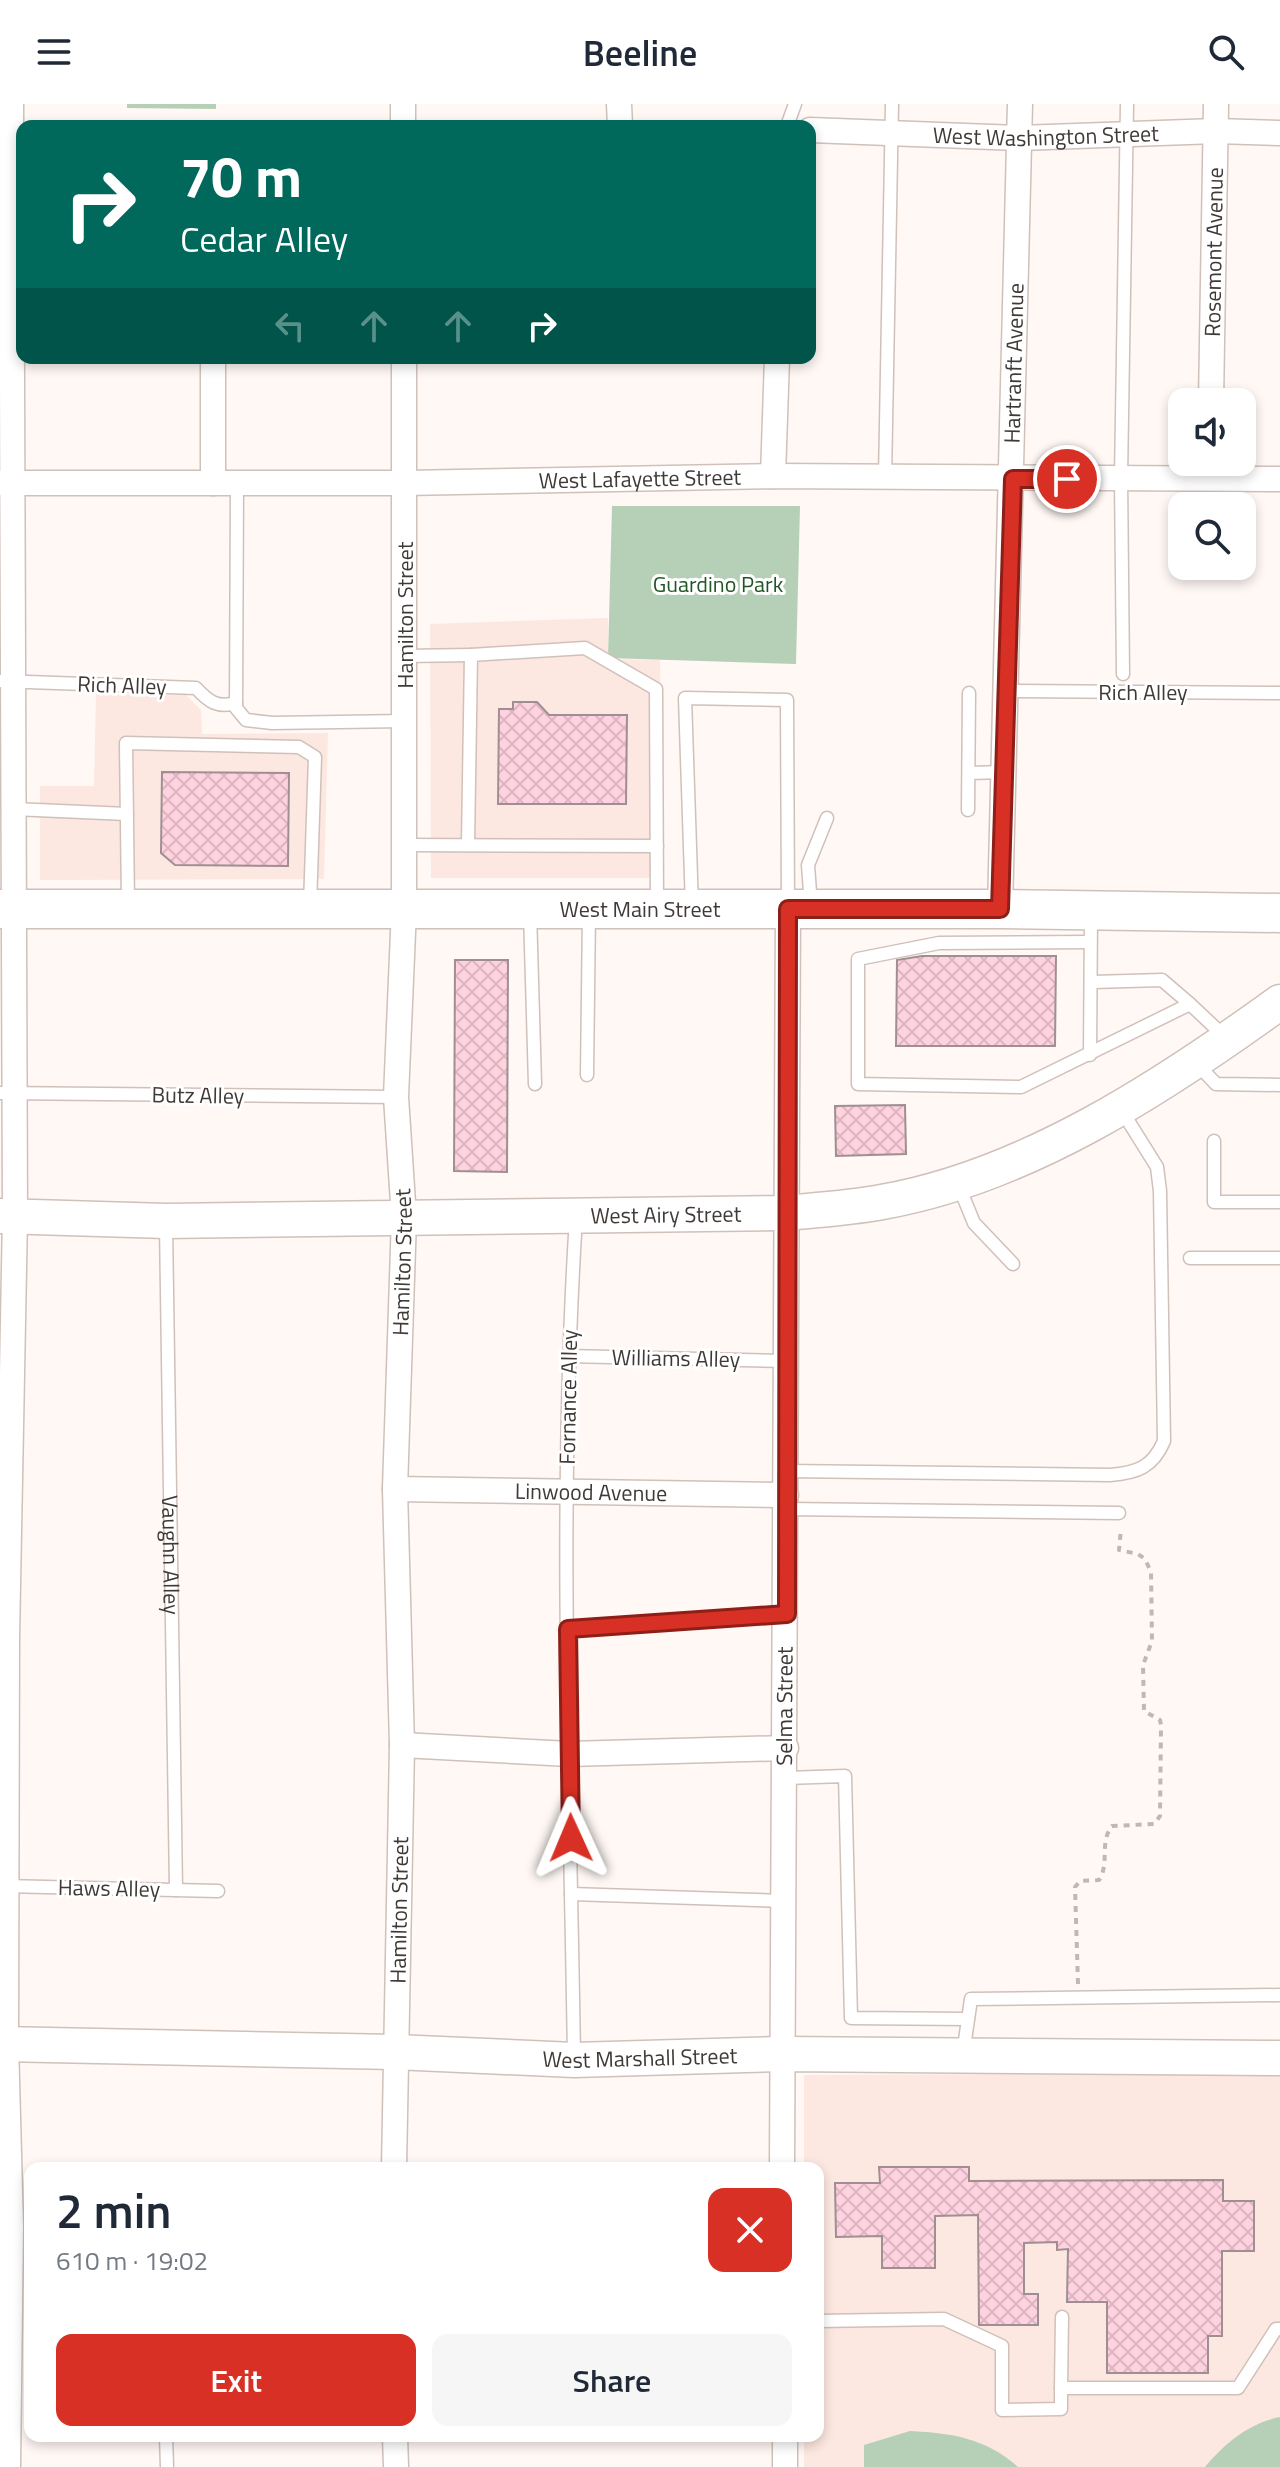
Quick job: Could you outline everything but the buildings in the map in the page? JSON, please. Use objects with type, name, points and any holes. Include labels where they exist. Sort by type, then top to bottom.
[{"type":"main road","name":"West Main Street","points":[[7,909],[1000,909],[1091,926],[1280,913]]},
{"type":"main road","name":"West Airy Street","points":[[7,1216],[166,1221],[785,1213],[884,1202],[957,1181],[1036,1152],[1120,1109],[1280,1002]]},
{"type":"main road","name":"West Marshall Street","points":[[3,2044],[395,2052],[574,2060],[782,2054],[1280,2058]]},
{"type":"street","points":[[8,2467],[3,1886],[7,909],[14,809],[7,681],[5,483],[11,104]]},
{"type":"street","name":"Hartranft Avenue","points":[[1000,909],[1020,104]]},
{"type":"street","name":"Rosemont Avenue","points":[[1211,388],[1216,104]]},
{"type":"street","name":"West Washington Street","points":[[816,130],[1020,138],[1216,131],[1280,133]]},
{"type":"street","points":[[214,364],[225,483]]},
{"type":"street","name":"Hamilton Street","points":[[394,2162],[402,1745],[395,1489],[404,1218],[396,1097],[404,909],[404,364]]},
{"type":"street","points":[[773,476],[777,364]]},
{"type":"street","name":"West Lafayette Street","points":[[5,483],[405,483],[773,476],[1013,479],[1121,478],[1168,474]]},
{"type":"street","name":"West Lafayette Street","points":[[1256,476],[1280,479]]},
{"type":"street","name":"Selma Street","points":[[782,2162],[787,1614],[785,1213],[799,909]]},
{"type":"street","name":"Linwood Avenue","points":[[395,1489],[786,1491]]},
{"type":"street","points":[[402,1745],[569,1754],[786,1748]]},
{"type":"street","points":[[395,2442],[396,2467]]},
{"type":"street","points":[[785,2442],[785,2467]]},
{"type":"lane","points":[[885,478],[892,104]]},
{"type":"lane","points":[[1123,674],[1121,478],[1127,104]]},
{"type":"lane","points":[[225,483],[236,703]]},
{"type":"lane","points":[[405,656],[585,648],[656,689],[657,846],[675,909]]},
{"type":"lane","points":[[468,844],[471,655]]},
{"type":"lane","name":"Rich Alley","points":[[7,681],[196,688],[208,701],[223,706],[236,703],[246,720],[272,723],[404,721]]},
{"type":"lane","name":"Rich Alley","points":[[1007,691],[1280,693]]},
{"type":"lane","points":[[968,810],[969,693]]},
{"type":"lane","points":[[675,909],[685,698],[787,700],[799,909]]},
{"type":"lane","points":[[128,909],[126,743],[299,747],[315,757],[310,909]]},
{"type":"lane","points":[[969,773],[1004,772]]},
{"type":"lane","points":[[14,809],[127,814]]},
{"type":"lane","points":[[799,909],[808,865],[827,818]]},
{"type":"lane","points":[[404,845],[657,846]]},
{"type":"lane","points":[[530,909],[535,1084]]},
{"type":"lane","points":[[587,1075],[589,909]]},
{"type":"lane","points":[[1090,1055],[1093,982],[1091,926],[939,943],[858,959],[858,1084],[1021,1087],[1090,1055],[1190,1004]]},
{"type":"lane","points":[[1093,982],[1162,980],[1227,1039]]},
{"type":"lane","points":[[1195,1061],[1216,1084],[1280,1085]]},
{"type":"lane","name":"Butz Alley","points":[[6,1093],[396,1097]]},
{"type":"lane","points":[[786,1491],[1110,1475],[1132,1473],[1148,1466],[1164,1441],[1160,1191],[1157,1167],[1120,1109]]},
{"type":"lane","points":[[1214,1141],[1214,1202],[1280,1202]]},
{"type":"lane","points":[[957,1181],[974,1223],[1013,1264]]},
{"type":"lane","name":"Fornance Alley","points":[[574,2060],[566,1490],[567,1356],[577,1215]]},
{"type":"lane","name":"Vaughn Alley","points":[[166,1221],[176,1890]]},
{"type":"lane","points":[[1190,1258],[1280,1258]]},
{"type":"lane","name":"Williams Alley","points":[[567,1356],[786,1361]]},
{"type":"lane","points":[[786,1491],[1119,1513]]},
{"type":"lane","points":[[568,1629],[787,1614]]},
{"type":"lane","points":[[786,1778],[845,1776],[851,2018],[968,2019]]},
{"type":"lane","name":"Haws Alley","points":[[3,1886],[218,1891]]},
{"type":"lane","points":[[571,1894],[786,1901]]},
{"type":"lane","points":[[963,2055],[971,1999],[1280,1995]]},
{"type":"lane","points":[[824,2321],[944,2319],[1002,2346],[1002,2410],[1061,2409],[1062,2317]]},
{"type":"lane","points":[[1061,2388],[1238,2388],[1276,2329],[1280,2329]]},
{"type":"lane","points":[[166,2442],[167,2467]]},
{"type":"path","points":[[1078,1998],[1075,1887],[1080,1881],[1099,1880],[1104,1874],[1106,1834],[1112,1826],[1154,1824],[1160,1816],[1161,1725],[1160,1720],[1144,1711],[1143,1665],[1152,1641],[1151,1572],[1145,1559],[1138,1554],[1119,1550],[1119,1513]]},
{"type":"shaded area","points":[[608,618],[608,659],[660,660],[663,878],[431,878],[430,624]]},
{"type":"shaded area","points":[[96,694],[186,695],[201,710],[202,734],[328,733],[324,879],[40,880],[40,786],[94,786]]},
{"type":"shaded area","points":[[1280,2073],[1280,2467],[804,2467],[804,2442],[824,2442],[824,2162],[804,2162],[804,2075]]},
{"type":"green space","points":[[127,104],[216,104],[216,109],[127,108]]},
{"type":"green space","name":"Guardino Park","points":[[612,506],[800,506],[796,664],[608,658]]},
{"type":"green space","points":[[1280,2417],[1280,2467],[1205,2467],[1238,2435]]},
{"type":"green space","points":[[910,2431],[940,2433],[981,2443],[1018,2467],[864,2467],[864,2445]]},
{"type":"route","points":[[571,1838],[568,1629],[787,1614],[785,1213],[788,909],[1000,909],[1013,479],[1067,479]]}]
